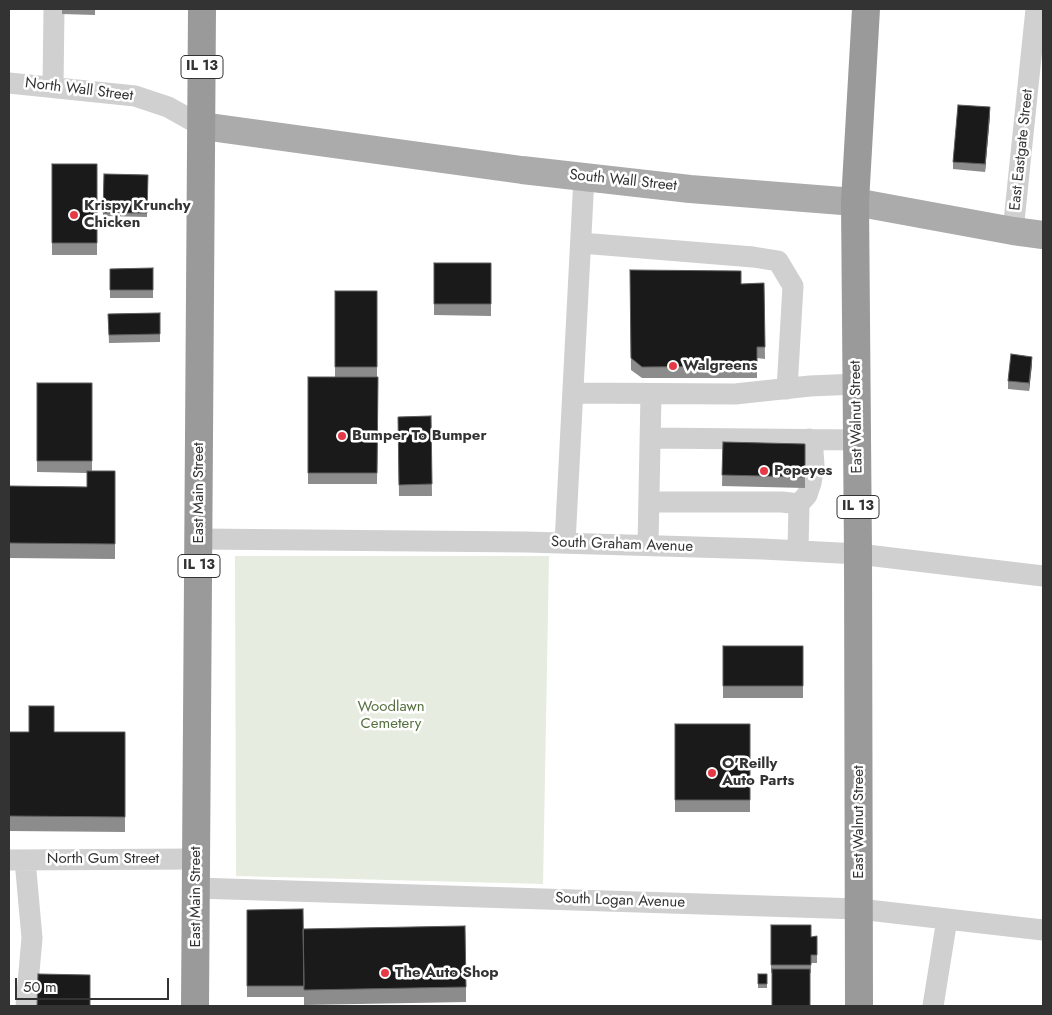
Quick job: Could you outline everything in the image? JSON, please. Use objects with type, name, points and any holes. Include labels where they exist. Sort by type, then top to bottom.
[{"type":"highway","name":"East Main Street","points":[[195,1006],[202,9]]},
{"type":"highway","name":"East Walnut Street","points":[[859,1006],[858,440],[855,202],[866,9]]},
{"type":"main road","name":"South Wall Street","points":[[202,126],[522,170],[690,189],[855,202],[1043,235]]},
{"type":"street","points":[[53,87],[54,9]]},
{"type":"street","name":"East Eastgate Street","points":[[1014,231],[1036,9]]},
{"type":"street","name":"North Wall Street","points":[[9,83],[135,96],[168,107],[202,126]]},
{"type":"street","points":[[565,543],[584,177]]},
{"type":"street","points":[[581,243],[753,257],[778,261],[793,286],[787,389]]},
{"type":"street","points":[[573,393],[736,394],[857,384]]},
{"type":"street","points":[[648,546],[651,394]]},
{"type":"street","points":[[650,438],[858,440]]},
{"type":"street","points":[[798,551],[803,499],[811,483],[814,465],[810,440]]},
{"type":"street","points":[[649,502],[782,502],[803,499]]},
{"type":"street","name":"South Graham Avenue","points":[[199,539],[565,543],[798,551],[858,554],[1043,576]]},
{"type":"street","name":"North Gum Street","points":[[17,860],[196,859]]},
{"type":"street","points":[[17,860],[32,938],[26,1006]]},
{"type":"street","name":"South Logan Avenue","points":[[196,888],[859,909],[1043,930]]},
{"type":"street","points":[[933,1006],[947,919]]},
{"type":"green space","name":"Woodlawn Cemetery","points":[[235,556],[549,556],[543,884],[236,876]]},
{"type":"building","points":[[958,105],[990,107],[985,164],[953,162]]},
{"type":"building","name":"Krispy Krunchy Chicken","points":[[52,164],[97,164],[97,243],[52,243]]},
{"type":"building","points":[[104,174],[148,175],[147,213],[103,213]]},
{"type":"building","points":[[434,263],[491,263],[491,304],[434,304]]},
{"type":"building","points":[[153,268],[153,290],[110,290],[110,269]]},
{"type":"building","name":"Walgreens","points":[[630,270],[741,271],[741,284],[764,283],[765,347],[757,347],[757,366],[642,367],[631,358]]},
{"type":"building","points":[[335,291],[377,291],[377,367],[335,367]]},
{"type":"building","points":[[160,313],[160,334],[109,335],[108,314]]},
{"type":"building","points":[[1011,354],[1032,357],[1029,383],[1008,381]]},
{"type":"building","name":"Bumper To Bumper","points":[[308,377],[378,377],[377,473],[308,473]]},
{"type":"building","points":[[37,383],[92,383],[92,461],[37,461]]},
{"type":"building","points":[[431,416],[432,484],[399,485],[398,417]]},
{"type":"building","name":"Popeyes","points":[[723,442],[805,444],[805,477],[722,475]]},
{"type":"building","points":[[87,471],[115,471],[115,544],[9,543],[9,486],[87,487]]},
{"type":"building","points":[[723,646],[803,646],[803,686],[723,686]]},
{"type":"building","points":[[29,706],[54,706],[54,732],[125,732],[125,817],[9,816],[9,732],[29,732]]},
{"type":"building","name":"O'Reilly Auto Parts","points":[[675,724],[750,724],[750,800],[675,800]]},
{"type":"building","points":[[303,909],[304,986],[247,986],[247,910]]},
{"type":"building","points":[[771,925],[811,925],[811,937],[817,936],[817,955],[811,955],[811,965],[771,965]]},
{"type":"building","name":"The Auto Shop","points":[[465,926],[466,987],[304,990],[303,929]]},
{"type":"building","points":[[772,969],[810,969],[810,1006],[772,1006]]},
{"type":"building","points":[[38,974],[90,975],[90,1006],[37,1006]]},
{"type":"building","points":[[758,974],[767,974],[767,984],[758,984]]},
{"type":"place","name":"Krispy Krunchy Chicken","points":[[74,215]]},
{"type":"place","name":"Walgreens","points":[[673,366]]},
{"type":"place","name":"Bumper To Bumper","points":[[342,436]]},
{"type":"place","name":"Popeyes","points":[[764,471]]},
{"type":"place","name":"O'Reilly Auto Parts","points":[[712,773]]},
{"type":"place","name":"The Auto Shop","points":[[385,973]]}]
